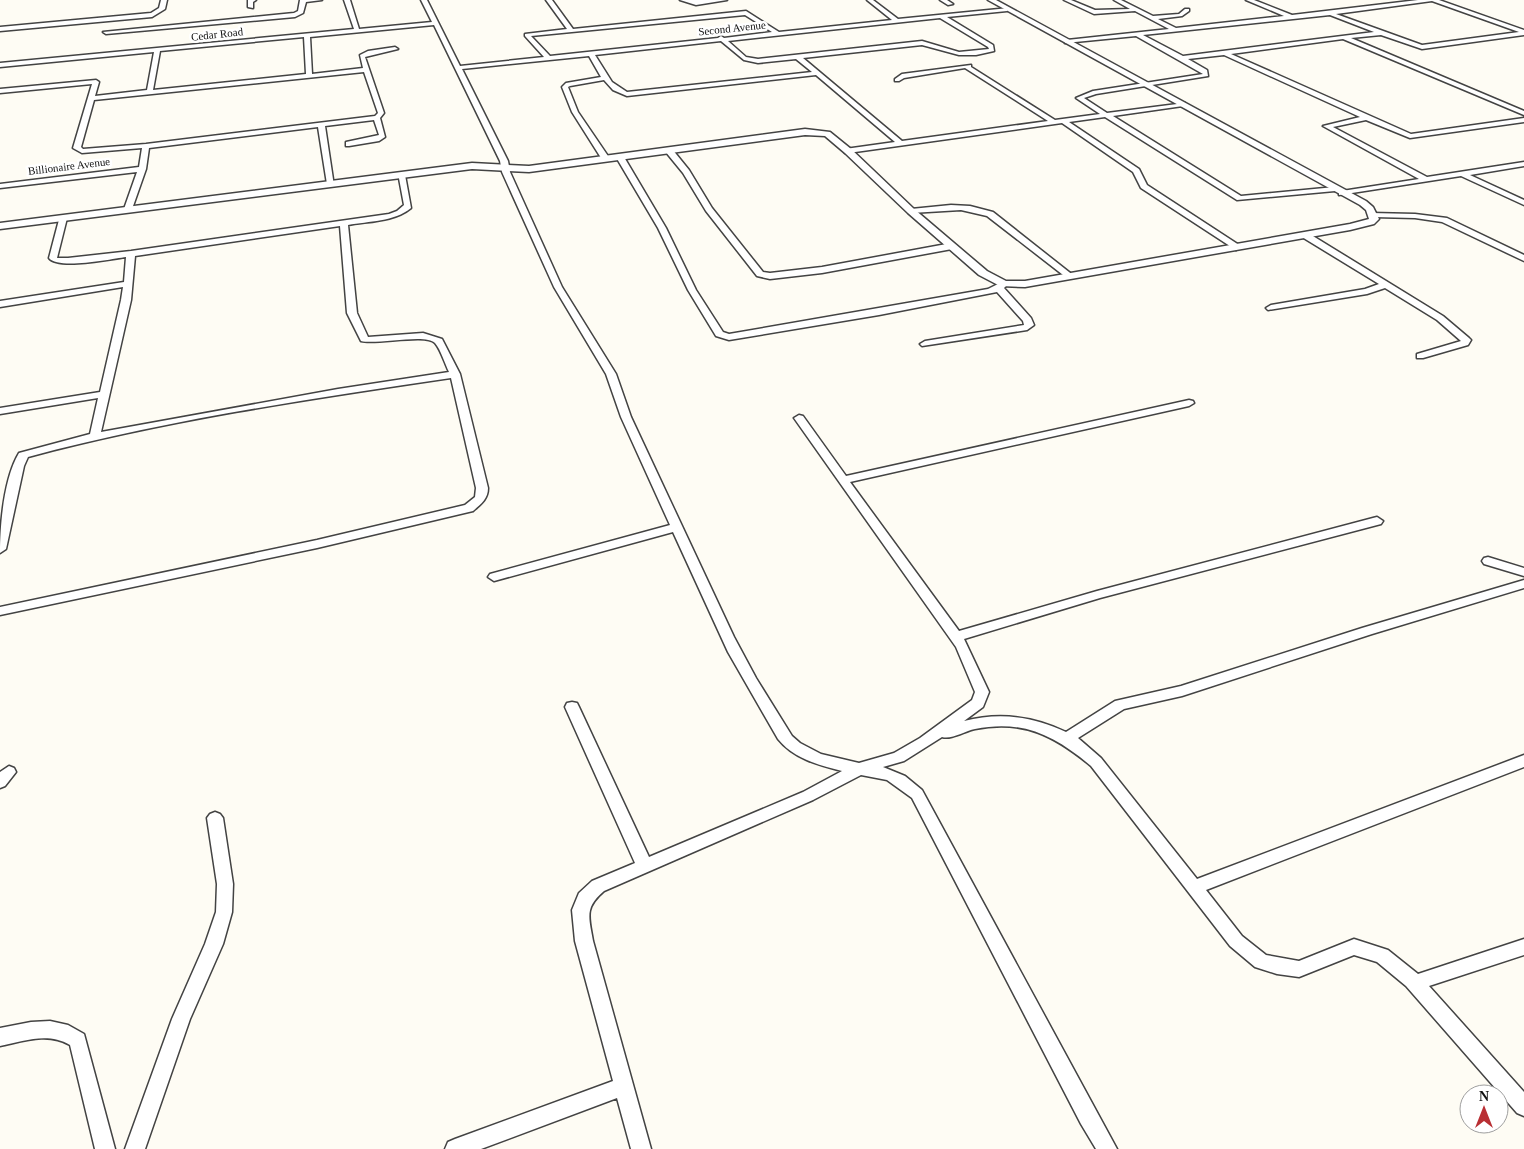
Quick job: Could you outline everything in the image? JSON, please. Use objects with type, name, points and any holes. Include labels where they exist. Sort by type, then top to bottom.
[{"type":"street","points":[[0,29],[156,14],[162,9],[164,0]]},
{"type":"street","points":[[250,7],[252,0]]},
{"type":"street","points":[[106,32],[295,15],[301,12],[303,1],[319,0]]},
{"type":"street","points":[[346,0],[357,30]]},
{"type":"street","points":[[424,0],[504,161],[504,168],[558,288],[610,374],[626,417],[707,591],[716,616],[747,675],[778,727],[794,746],[818,758],[890,775],[900,780],[916,794],[1107,1149]]},
{"type":"street","points":[[549,0],[570,29]]},
{"type":"street","points":[[683,0],[696,3],[724,0]]},
{"type":"street","points":[[870,0],[896,20]]},
{"type":"street","points":[[943,0],[950,4]]},
{"type":"street","points":[[991,0],[1363,204],[1374,215]]},
{"type":"street","points":[[1066,0],[1094,12],[1134,10]]},
{"type":"street","points":[[1117,0],[1175,30]]},
{"type":"street","points":[[1249,0],[1293,17]]},
{"type":"street","points":[[1067,42],[1329,14],[1430,0]]},
{"type":"street","points":[[1434,0],[1524,33]]},
{"type":"street","name":"Second Avenue","points":[[458,68],[721,38],[1007,9]]},
{"type":"street","points":[[1153,18],[1180,15],[1187,10]]},
{"type":"street","points":[[548,58],[527,35],[744,11],[777,33]]},
{"type":"street","points":[[1329,14],[1422,48],[1524,33]]},
{"type":"street","points":[[721,38],[748,60],[758,61],[922,43],[956,53],[968,54],[988,52],[992,48],[941,16]]},
{"type":"street","points":[[104,40],[107,20]]},
{"type":"street","name":"Cedar Road","points":[[0,65],[436,23]]},
{"type":"street","points":[[1182,58],[1381,33]]},
{"type":"street","points":[[307,35],[309,75]]},
{"type":"street","points":[[1138,35],[1205,71],[1206,74],[1095,92],[1080,96],[1079,98],[1240,198],[1339,191],[1524,164]]},
{"type":"street","points":[[1343,38],[1524,113]]},
{"type":"street","points":[[102,56],[103,48]]},
{"type":"street","points":[[0,91],[95,81],[78,150],[100,151],[377,118],[381,112],[365,70],[362,56],[395,49]]},
{"type":"street","points":[[150,91],[157,50]]},
{"type":"street","points":[[591,53],[605,78],[622,93],[627,94],[818,73]]},
{"type":"street","points":[[1224,53],[1366,118],[1413,136],[1524,120]]},
{"type":"street","points":[[967,67],[969,66],[964,62],[963,58],[968,54]]},
{"type":"street","points":[[798,57],[901,144]]},
{"type":"street","points":[[897,80],[902,76],[967,67],[1054,122]]},
{"type":"street","points":[[92,98],[365,70]]},
{"type":"street","points":[[605,78],[568,84],[565,87],[575,112],[606,159]]},
{"type":"street","points":[[848,151],[1183,104]]},
{"type":"street","points":[[350,144],[379,139],[383,136],[377,118]]},
{"type":"street","points":[[1366,118],[1326,126],[1425,179]]},
{"type":"street","points":[[1064,121],[1136,171],[1144,186],[1236,247]]},
{"type":"street","points":[[322,125],[332,184]]},
{"type":"street","points":[[0,226],[472,166],[529,169],[805,132],[827,134],[848,151],[910,211],[1001,286],[1028,320],[1029,325],[1027,327],[925,344]]},
{"type":"street","points":[[128,209],[142,169],[146,146]]},
{"type":"street","points":[[669,150],[686,172],[709,209],[760,274],[770,276],[822,270],[952,246]]},
{"type":"street","points":[[620,157],[662,228],[692,290],[719,334],[729,337],[851,317],[1001,286],[1025,284],[1305,235],[1371,222],[1374,215]]},
{"type":"street","name":"Billionaire Avenue","points":[[0,186],[142,169]]},
{"type":"street","points":[[1460,173],[1524,203]]},
{"type":"street","points":[[63,218],[53,258],[55,260],[68,261],[131,254],[390,216],[404,210],[408,206],[401,175]]},
{"type":"street","points":[[910,211],[962,206],[975,208],[990,214],[1070,276]]},
{"type":"street","points":[[1374,215],[1415,216],[1444,220],[1524,258]]},
{"type":"street","points":[[0,611],[317,544],[469,508],[480,501],[482,495],[455,374],[439,341],[435,338],[425,337],[375,341],[364,339],[352,313],[344,224]]},
{"type":"street","points":[[1305,235],[1440,318],[1466,340],[1465,343],[1420,356]]},
{"type":"street","points":[[95,436],[126,300],[131,254]]},
{"type":"street","points":[[0,304],[127,284]]},
{"type":"street","points":[[1271,308],[1357,293],[1386,285]]},
{"type":"street","points":[[0,550],[18,466],[23,455],[95,436],[338,392],[455,374]]},
{"type":"street","points":[[0,411],[106,394]]},
{"type":"street","points":[[843,480],[1189,403]]},
{"type":"street","points":[[641,1149],[584,941],[580,912],[584,898],[598,886],[808,796],[861,768],[899,757],[924,742],[978,702],[982,692],[962,646],[799,418]]},
{"type":"street","points":[[955,637],[1097,595],[1377,521]]},
{"type":"street","points":[[494,577],[677,527]]},
{"type":"street","points":[[1067,738],[1120,705],[1182,691],[1367,631],[1524,584],[1520,571],[1488,561]]},
{"type":"street","points":[[572,707],[645,866]]},
{"type":"street","points":[[924,742],[958,727],[981,721],[1010,721],[1038,726],[1067,738],[1096,762],[1236,941],[1261,961],[1277,966],[1299,969],[1354,947],[1382,956],[1415,984],[1524,1106]]},
{"type":"street","points":[[1195,888],[1524,761]]},
{"type":"street","points":[[135,1149],[168,1055],[214,944],[224,912],[224,884],[215,818]]},
{"type":"street","points":[[1415,984],[1524,947]]},
{"type":"street","points":[[0,1037],[48,1028],[66,1031],[78,1040],[106,1149]]},
{"type":"street","points":[[456,1149],[624,1086]]}]
